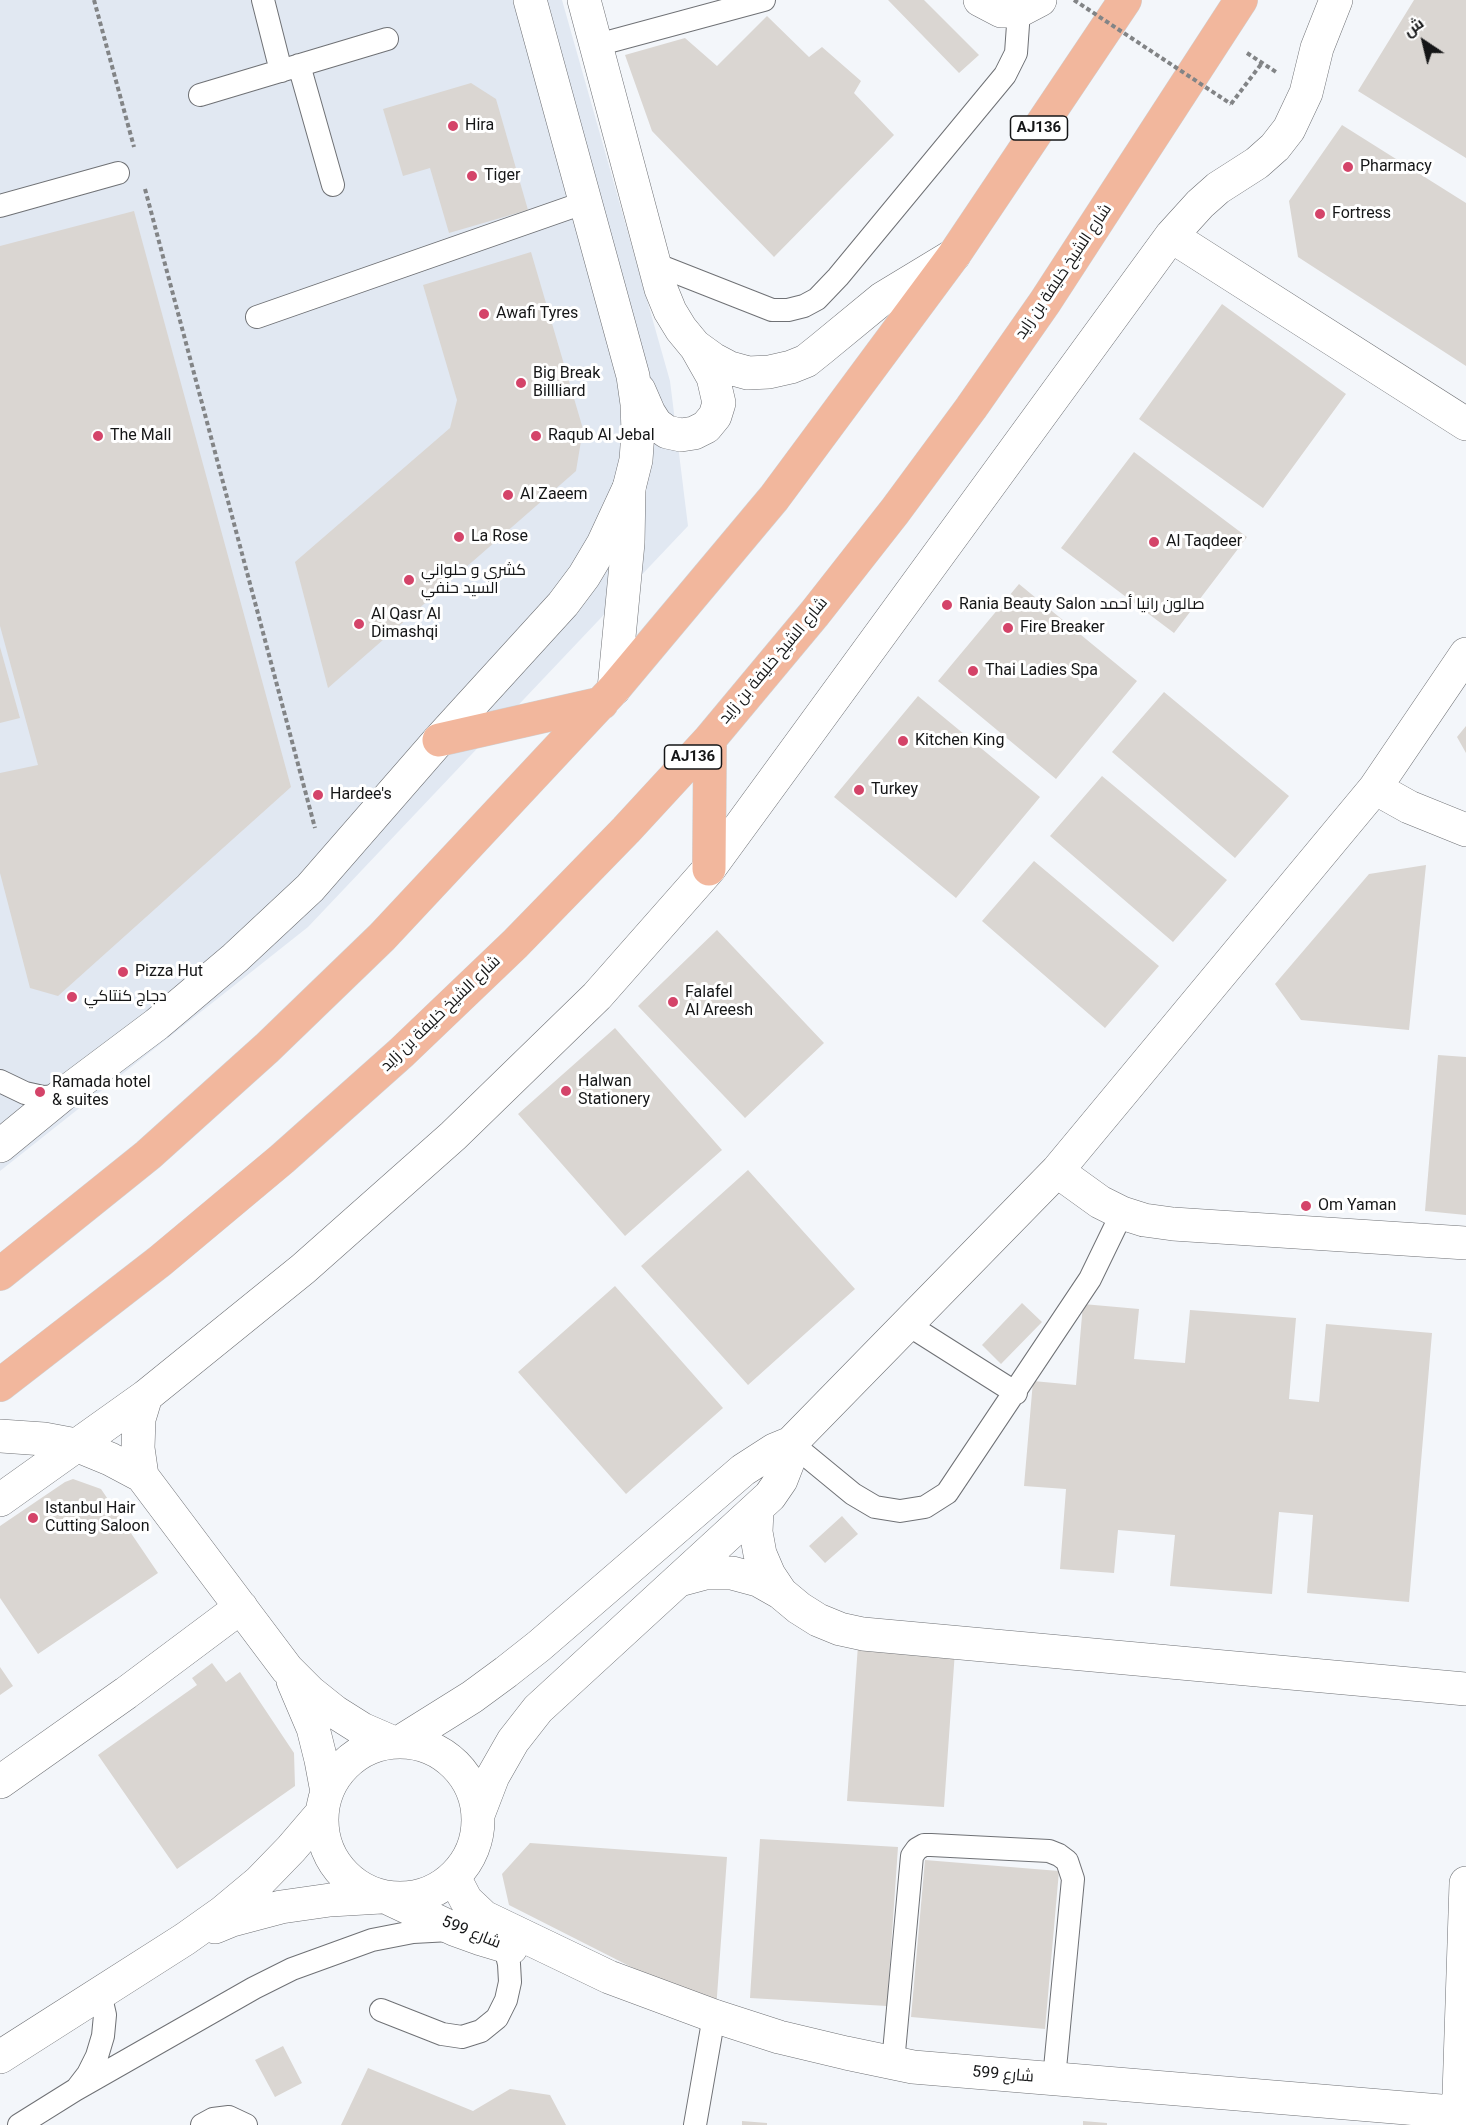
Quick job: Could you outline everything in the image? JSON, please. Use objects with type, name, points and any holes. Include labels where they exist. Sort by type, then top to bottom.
[{"type":"main road","name":"AJ136","points":[[0,1274],[148,1155],[267,1048],[382,937],[608,696],[774,498],[954,255],[1125,0]]},
{"type":"main road","name":"شارع الشيخ خليفة بن زايد","points":[[0,1385],[160,1261],[282,1160],[401,1053],[515,944],[626,830],[710,739],[895,512],[971,408],[1046,302],[1241,0]]},
{"type":"main road","points":[[439,740],[608,696]]},
{"type":"main road","points":[[709,868],[710,739]]},
{"type":"street","points":[[0,1146],[61,1096],[158,1024],[235,958],[310,888],[439,740],[541,629],[584,576],[603,544],[629,488],[636,460],[638,432],[633,376],[530,0]]},
{"type":"street","points":[[584,0],[661,289],[670,311],[695,346],[713,377],[719,403],[715,416],[706,427],[694,433],[681,435],[667,432],[656,424],[649,413],[633,376]]},
{"type":"street","points":[[981,0],[1001,11],[1030,5]]},
{"type":"street","points":[[0,1500],[146,1396],[303,1269],[453,1136],[597,996],[709,868],[1171,236],[1200,204],[1257,163],[1275,147],[1289,129],[1306,93],[1317,48],[1336,0]]},
{"type":"street","points":[[1171,236],[1466,423]]},
{"type":"street","points":[[695,346],[730,368],[748,373],[769,372],[791,367],[813,355],[883,298],[954,255]]},
{"type":"street","points":[[608,696],[628,543],[629,488]]},
{"type":"street","points":[[0,2057],[185,1939],[223,1912],[291,1849],[324,1803],[337,1773],[352,1758],[372,1748],[396,1742],[472,1697],[539,1646],[743,1470],[774,1450],[791,1443],[1057,1171],[1375,788],[1466,654]]},
{"type":"street","points":[[1375,788],[1409,807],[1466,830]]},
{"type":"street","points":[[1057,1171],[1100,1202],[1122,1214],[1144,1220],[1173,1224],[1466,1243]]},
{"type":"street","points":[[142,1476],[138,1448],[139,1419],[146,1396]]},
{"type":"street","points":[[0,1436],[44,1439],[76,1445],[142,1476],[287,1669],[310,1692],[335,1712],[362,1729],[396,1742],[423,1746],[444,1755],[462,1772],[473,1792],[478,1815],[477,1838],[468,1859],[454,1877],[434,1891],[412,1898],[330,1900],[280,1907],[232,1920],[185,1939]]},
{"type":"street","points":[[478,1815],[493,1776],[513,1741],[538,1709],[757,1510],[781,1480],[788,1462],[791,1443]]},
{"type":"street","points":[[757,1510],[756,1532],[760,1554],[768,1575],[781,1593]]},
{"type":"street","points":[[679,1580],[705,1573],[732,1573],[758,1580],[781,1593],[818,1620],[840,1629],[863,1634],[1466,1689]]},
{"type":"street","points":[[0,1782],[126,1693],[241,1607]]},
{"type":"street","points":[[287,1669],[313,1728],[321,1760],[324,1803],[323,1836],[330,1857],[343,1875],[360,1888],[385,1898]]},
{"type":"street","name":"شارع 599","points":[[454,1877],[466,1900],[484,1917],[629,1985],[779,2037],[913,2067],[1461,2117]]},
{"type":"street","points":[[1461,2117],[1466,1883]]},
{"type":"street","name":"شارع 599","points":[[385,1898],[456,1930],[505,1947],[558,1953]]},
{"type":"lane","points":[[263,0],[333,185]]},
{"type":"lane","points":[[597,45],[764,0]]},
{"type":"lane","points":[[655,264],[772,310],[788,310],[804,306],[817,298],[838,277],[1005,75],[1016,53],[1030,5]]},
{"type":"lane","points":[[200,95],[387,39]]},
{"type":"lane","points":[[0,206],[118,173]]},
{"type":"lane","points":[[257,317],[586,202]]},
{"type":"lane","points":[[0,1081],[25,1093],[43,1097],[61,1096]]},
{"type":"lane","points":[[791,1443],[853,1494],[875,1508],[900,1511],[925,1507],[947,1493],[1016,1393],[1090,1279],[1122,1214]]},
{"type":"lane","points":[[907,1324],[1016,1393]]},
{"type":"lane","points":[[892,2063],[912,1856],[917,1849],[931,1845],[1049,1851],[1067,1861],[1073,1879],[1054,2079]]},
{"type":"lane","points":[[19,2125],[75,2090],[254,1988],[292,1969],[372,1940],[413,1932],[456,1930]]},
{"type":"lane","points":[[381,2010],[442,2034],[462,2037],[481,2031],[496,2018],[506,2000],[510,1982],[505,1947]]},
{"type":"lane","points":[[75,2090],[88,2074],[103,2036],[105,2015],[100,1993]]},
{"type":"lane","points":[[695,2125],[714,2016]]},
{"type":"lane","points":[[202,2125],[213,2119],[229,2117],[246,2125]]},
{"type":"path","points":[[94,0],[136,156]]},
{"type":"path","points":[[1074,0],[1231,104],[1262,63]]},
{"type":"path","points":[[1220,35],[1306,93]]},
{"type":"path","points":[[142,178],[326,869]]},
{"type":"shaded area","points":[[0,0],[562,0],[670,381],[688,526],[308,927],[0,1171]]},
{"type":"building","points":[[888,0],[924,0],[979,55],[959,73]]},
{"type":"building","points":[[1414,0],[1466,0],[1466,158],[1358,91]]},
{"type":"building","points":[[767,16],[809,57],[822,47],[861,81],[854,93],[894,135],[774,257],[652,131],[625,55],[685,38],[717,66]]},
{"type":"building","points":[[471,83],[496,99],[528,210],[449,233],[430,168],[403,176],[383,109]]},
{"type":"building","points":[[1342,125],[1466,203],[1466,366],[1298,257],[1289,201]]},
{"type":"building","name":"The Mall","points":[[134,211],[291,787],[58,996],[30,988],[0,873],[0,773],[38,765],[0,626],[0,246]]},
{"type":"building","points":[[531,252],[583,429],[576,471],[328,688],[295,562],[450,428],[457,400],[423,285]]},
{"type":"building","points":[[1222,304],[1346,394],[1263,508],[1139,419]]},
{"type":"building","name":"Al Taqdeer","points":[[1134,452],[1247,537],[1174,633],[1061,548]]},
{"type":"building","points":[[1019,584],[1137,681],[1056,779],[938,681]]},
{"type":"building","points":[[0,647],[20,718],[0,723]]},
{"type":"building","points":[[1164,692],[1289,796],[1235,858],[1112,752]]},
{"type":"building","points":[[918,696],[1040,797],[956,898],[834,797]]},
{"type":"building","points":[[1466,726],[1466,753],[1457,737]]},
{"type":"building","points":[[1102,776],[1227,880],[1173,942],[1050,836]]},
{"type":"building","points":[[1034,861],[1159,966],[1105,1028],[982,921]]},
{"type":"building","points":[[1426,865],[1409,1030],[1301,1020],[1275,984],[1369,874]]},
{"type":"building","points":[[717,930],[824,1043],[745,1118],[638,1006]]},
{"type":"building","points":[[615,1028],[722,1150],[625,1236],[518,1114]]},
{"type":"building","points":[[1438,1055],[1466,1057],[1466,1215],[1425,1211]]},
{"type":"building","points":[[748,1170],[855,1289],[748,1385],[641,1266]]},
{"type":"building","points":[[615,1286],[723,1408],[626,1494],[518,1372]]},
{"type":"building","points":[[1022,1303],[1042,1322],[1001,1364],[982,1345]]},
{"type":"building","points":[[1083,1304],[1139,1309],[1134,1359],[1185,1363],[1190,1310],[1296,1318],[1289,1399],[1319,1402],[1326,1324],[1432,1333],[1409,1602],[1307,1593],[1313,1515],[1279,1512],[1272,1594],[1170,1586],[1175,1535],[1118,1530],[1114,1573],[1060,1569],[1066,1489],[1024,1486],[1033,1381],[1076,1385]]},
{"type":"building","points":[[73,1479],[101,1489],[158,1573],[38,1654],[0,1598],[0,1526],[65,1482]]},
{"type":"building","points":[[842,1516],[858,1534],[825,1563],[809,1546]]},
{"type":"building","points":[[858,1645],[955,1651],[944,1807],[847,1801]]},
{"type":"building","points":[[212,1663],[226,1682],[240,1672],[294,1753],[295,1786],[177,1869],[98,1755],[197,1685],[192,1678]]},
{"type":"building","points":[[0,1667],[13,1686],[0,1695]]},
{"type":"building","points":[[760,1839],[898,1847],[887,2006],[750,1998]]},
{"type":"building","points":[[530,1843],[727,1857],[716,2010],[509,1905],[502,1874]]},
{"type":"building","points":[[925,1860],[1059,1871],[1045,2029],[911,2017]]},
{"type":"building","points":[[283,2046],[302,2083],[275,2097],[255,2060]]},
{"type":"building","points":[[368,2068],[473,2111],[510,2089],[550,2095],[566,2125],[341,2125]]},
{"type":"building","points":[[742,2121],[767,2123],[767,2125],[742,2125]]},
{"type":"building","points":[[1083,2121],[1107,2123],[1107,2125],[1083,2125]]},
{"type":"place","name":"Hira","points":[[453,126]]},
{"type":"place","name":"Pharmacy","points":[[1348,167]]},
{"type":"place","name":"Tiger","points":[[472,176]]},
{"type":"place","name":"Fortress","points":[[1320,214]]},
{"type":"place","name":"Awafi Tyres","points":[[484,314]]},
{"type":"place","name":"Big Break Billliard","points":[[521,383]]},
{"type":"place","name":"The Mall","points":[[98,436]]},
{"type":"place","name":"Raqub Al Jebal","points":[[536,436]]},
{"type":"place","name":"Al Zaeem","points":[[508,495]]},
{"type":"place","name":"La Rose","points":[[459,537]]},
{"type":"place","name":"Al Taqdeer","points":[[1154,542]]},
{"type":"place","name":"كشري و حلواني السيد حنفي","points":[[409,580]]},
{"type":"place","name":"Rania Beauty Salon صالون رانيا أحمد","points":[[947,605]]},
{"type":"place","name":"Al Qasr Al Dimashqi","points":[[359,624]]},
{"type":"place","name":"Fire Breaker","points":[[1008,628]]},
{"type":"place","name":"Thai Ladies Spa","points":[[973,671]]},
{"type":"place","name":"Kitchen King","points":[[903,741]]},
{"type":"place","name":"Turkey","points":[[859,790]]},
{"type":"place","name":"Hardee's","points":[[318,795]]},
{"type":"place","name":"Pizza Hut","points":[[123,972]]},
{"type":"place","name":"دجاج كنتاكي","points":[[72,997]]},
{"type":"place","name":"Falafel Al Areesh","points":[[673,1002]]},
{"type":"place","name":"Halwan Stationery","points":[[566,1091]]},
{"type":"place","name":"Ramada hotel & suites","points":[[40,1092]]},
{"type":"place","name":"Om Yaman","points":[[1306,1206]]},
{"type":"place","name":"Istanbul Hair Cutting Saloon","points":[[33,1518]]}]
